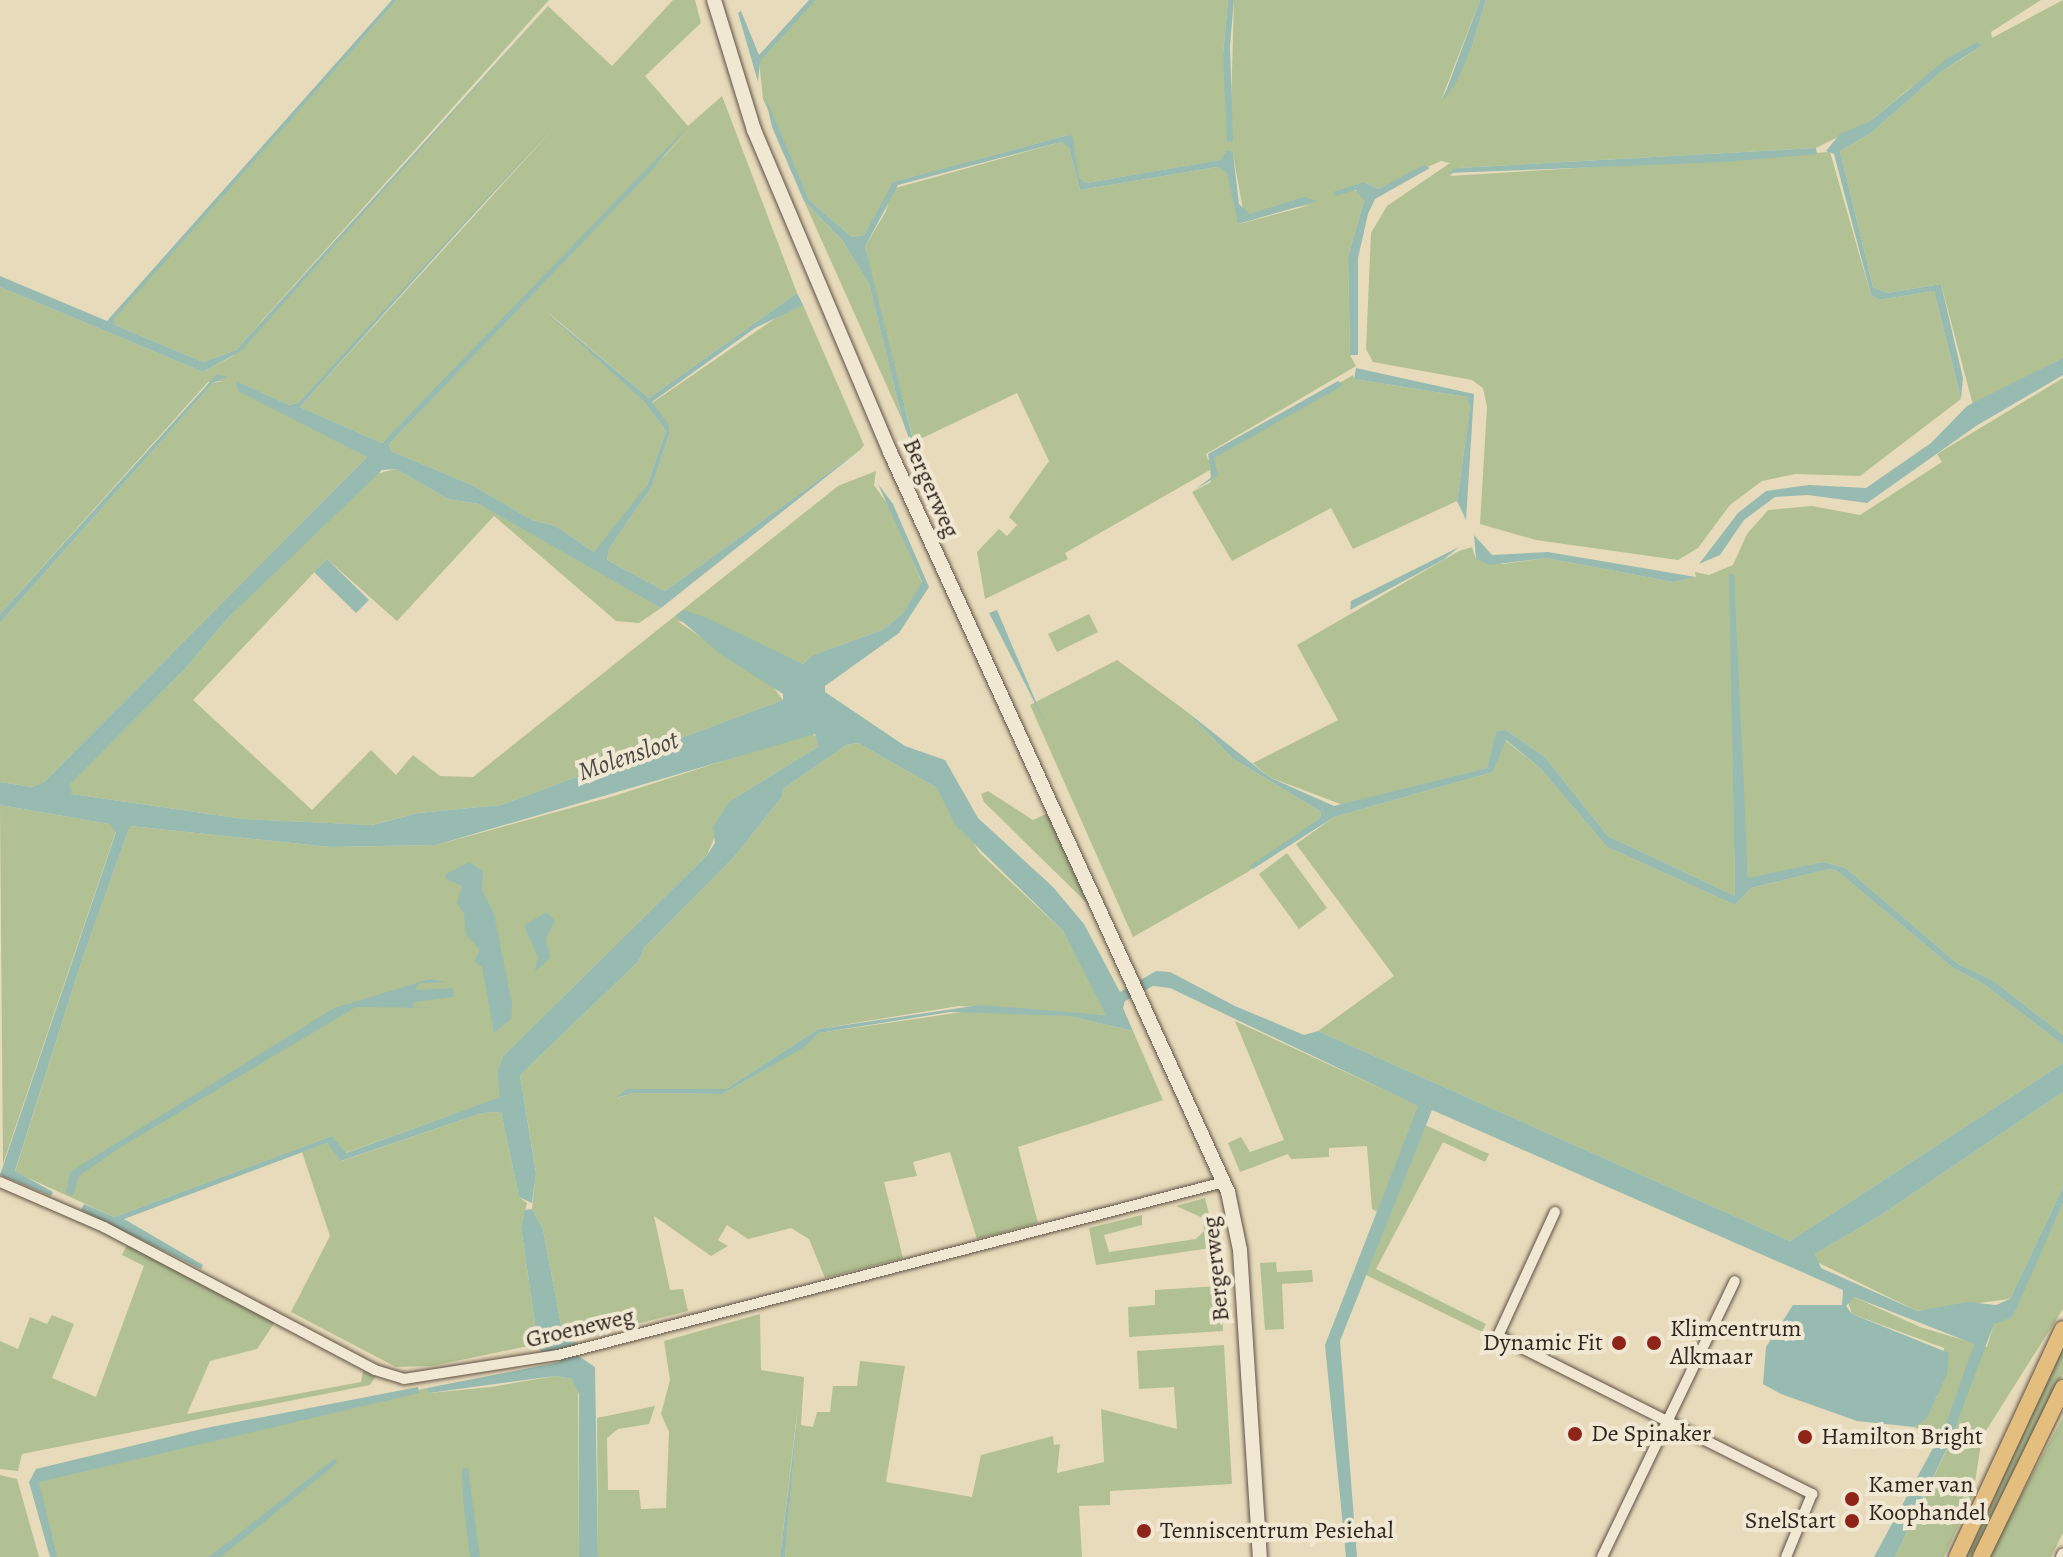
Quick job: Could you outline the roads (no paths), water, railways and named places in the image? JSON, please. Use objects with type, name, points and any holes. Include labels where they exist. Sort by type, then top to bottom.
[{"type":"highway","points":[[1957,1557],[2063,1329]]},
{"type":"highway","points":[[1981,1557],[2063,1388]]},
{"type":"main road","name":"Bergerweg","points":[[714,0],[767,163],[890,452],[1224,1182],[1239,1239],[1260,1557]]},
{"type":"street","name":"Groeneweg","points":[[0,1182],[104,1227],[393,1377],[434,1377],[571,1352],[1224,1182]]},
{"type":"street","points":[[1555,1212],[1498,1336],[1812,1494],[1786,1557]]},
{"type":"street","points":[[1602,1557],[1735,1281]]},
{"type":"water","points":[[392,0],[397,0],[114,319],[115,325],[203,362],[236,350],[553,0],[241,351],[203,372],[0,287],[0,276],[107,321]]},
{"type":"water","points":[[809,0],[816,0],[760,61],[758,82],[738,13],[741,11],[759,55]]},
{"type":"water","points":[[1228,0],[1234,0],[1230,46],[1233,141],[1227,142],[1223,55]]},
{"type":"water","points":[[1480,0],[1486,0],[1472,46],[1457,81],[1442,102]]},
{"type":"water","points":[[1977,42],[1981,46],[1942,71],[1871,133],[1840,151],[1873,287],[1887,293],[1941,284],[1963,378],[1961,399],[1934,291],[1879,300],[1871,295],[1834,154],[1826,151],[1840,134],[1870,121],[1949,57]]},
{"type":"water","points":[[765,96],[809,200],[852,237],[864,235],[893,182],[1068,135],[1073,137],[1079,178],[1086,183],[1220,160],[1227,150],[1233,153],[1239,204],[1250,214],[1304,197],[1318,201],[1238,224],[1227,173],[1217,167],[1080,190],[1069,148],[1061,142],[898,185],[865,247],[920,468],[903,422],[869,284],[842,240],[804,201],[772,127]]},
{"type":"water","points":[[688,126],[653,169],[389,444],[391,451],[474,486],[532,520],[556,526],[594,552],[647,485],[666,431],[644,402],[545,311],[649,398],[797,293],[803,305],[755,328],[652,402],[669,425],[669,435],[652,486],[609,549],[607,560],[665,591],[860,450],[661,608],[479,504],[448,499],[396,469],[382,470],[229,617],[184,670],[70,784],[72,794],[244,819],[372,825],[418,813],[501,805],[783,700],[783,694],[720,654],[676,616],[683,610],[705,617],[803,664],[813,655],[882,630],[902,614],[922,582],[878,484],[893,504],[929,587],[899,633],[825,686],[825,692],[905,746],[945,760],[978,818],[1053,887],[1084,924],[1120,992],[1156,971],[1170,972],[1235,1006],[1304,1035],[1318,1031],[1790,1241],[2063,1063],[2063,1092],[1881,1215],[1815,1254],[1821,1268],[1917,1311],[1968,1302],[1996,1305],[2010,1299],[2063,1187],[2063,1203],[2018,1305],[2011,1318],[1994,1324],[1949,1444],[1895,1557],[1874,1557],[1946,1424],[1974,1344],[1854,1297],[1846,1306],[1852,1314],[1949,1353],[1947,1374],[1927,1418],[1914,1427],[1857,1421],[1781,1394],[1763,1384],[1766,1347],[1793,1305],[1842,1305],[1843,1290],[1432,1110],[1340,1341],[1357,1557],[1346,1557],[1325,1345],[1418,1106],[1170,988],[1153,986],[1125,1001],[1123,1008],[1133,1031],[1069,1016],[950,1012],[819,1033],[805,1047],[722,1094],[633,1093],[616,1098],[626,1089],[726,1089],[818,1029],[980,1005],[1106,1015],[1063,931],[955,825],[937,788],[858,743],[846,745],[783,789],[782,797],[735,856],[644,948],[639,961],[520,1075],[536,1173],[532,1203],[519,1197],[501,1112],[482,1113],[341,1161],[327,1143],[124,1219],[203,1265],[201,1269],[81,1210],[84,1204],[114,1217],[332,1136],[346,1153],[500,1097],[497,1074],[502,1057],[707,855],[715,843],[713,827],[730,801],[819,746],[815,734],[436,845],[330,847],[130,826],[82,960],[15,1171],[53,1192],[51,1196],[0,1175],[116,832],[109,824],[0,805],[0,782],[32,787],[44,782],[367,457],[238,391],[236,381],[289,405],[298,403],[552,127],[300,407],[382,443]]},
{"type":"water","points":[[1816,148],[1817,154],[1726,162],[1447,173],[1458,168]]},
{"type":"water","points":[[1424,165],[1430,168],[1375,199],[1368,214],[1358,258],[1358,355],[1350,355],[1348,256],[1364,201],[1356,190],[1335,196],[1333,192],[1364,182],[1378,189]]},
{"type":"water","points":[[2063,358],[2063,375],[1976,426],[1867,503],[1808,495],[1775,497],[1744,520],[1720,555],[1699,564],[1738,513],[1766,491],[1809,485],[1866,488],[1931,443],[1967,406]]},
{"type":"water","points":[[1356,368],[1474,394],[1466,520],[1457,501],[1470,408],[1467,397],[1354,379]]},
{"type":"water","points":[[217,374],[227,377],[213,383],[0,623],[0,614]]},
{"type":"water","points":[[1338,381],[1343,385],[1214,458],[1218,476],[1194,490],[1212,477],[1208,454]]},
{"type":"water","points":[[1474,535],[1492,555],[1548,552],[1696,577],[1673,582],[1546,558],[1489,565],[1476,559]]},
{"type":"water","points":[[1459,547],[1443,560],[1350,610],[1351,601]]},
{"type":"water","points":[[327,559],[369,600],[356,613],[314,572]]},
{"type":"water","points":[[1729,574],[1734,574],[1748,878],[1823,862],[1846,868],[1958,964],[1994,981],[2063,1035],[2063,1045],[1982,983],[1953,968],[1837,871],[1829,869],[1751,888],[1735,905],[1607,847],[1541,769],[1506,740],[1493,772],[1334,817],[1253,869],[1250,866],[1320,818],[1321,812],[1232,758],[1186,711],[1269,777],[1334,806],[1487,768],[1496,732],[1506,730],[1545,757],[1608,836],[1735,896]]},
{"type":"water","points":[[997,610],[1045,723],[989,613]]},
{"type":"water","points":[[469,862],[483,872],[482,890],[494,914],[512,1003],[511,1019],[494,1033],[482,967],[474,961],[480,950],[466,935],[464,914],[457,903],[462,886],[446,879],[446,874]]},
{"type":"water","points":[[546,912],[555,921],[546,938],[550,958],[535,972],[538,957],[524,926]]},
{"type":"water","points":[[430,979],[447,982],[420,983],[415,990],[453,988],[454,997],[414,1002],[413,1007],[444,1008],[356,1007],[121,1147],[79,1176],[73,1196],[66,1193],[70,1172],[334,1008]]},
{"type":"water","points":[[532,1209],[543,1229],[563,1336],[579,1344],[569,1350],[595,1367],[598,1557],[579,1557],[579,1394],[572,1379],[555,1376],[429,1393],[427,1388],[560,1362],[552,1351],[541,1352],[538,1344],[521,1227],[525,1210]]},
{"type":"water","points":[[418,1387],[419,1393],[39,1482],[57,1557],[50,1557],[29,1482],[36,1469],[206,1428]]},
{"type":"water","points":[[799,1398],[785,1557],[780,1557],[796,1426]]},
{"type":"water","points":[[335,1458],[337,1463],[221,1557],[209,1557]]},
{"type":"water","points":[[468,1468],[480,1557],[470,1557],[462,1469]]},
{"type":"place","name":"Dynamic Fit","points":[[1619,1343]]},
{"type":"place","name":"Klimcentrum Alkmaar","points":[[1654,1343]]},
{"type":"place","name":"De Spinaker","points":[[1575,1434]]},
{"type":"place","name":"Hamilton Bright","points":[[1805,1437]]},
{"type":"place","name":"Kamer van Koophandel","points":[[1852,1499]]},
{"type":"place","name":"SnelStart","points":[[1852,1521]]},
{"type":"place","name":"Tenniscentrum Pesiehal","points":[[1144,1531]]},
{"type":"water label","name":"Molensloot","points":[[628,756]]}]
